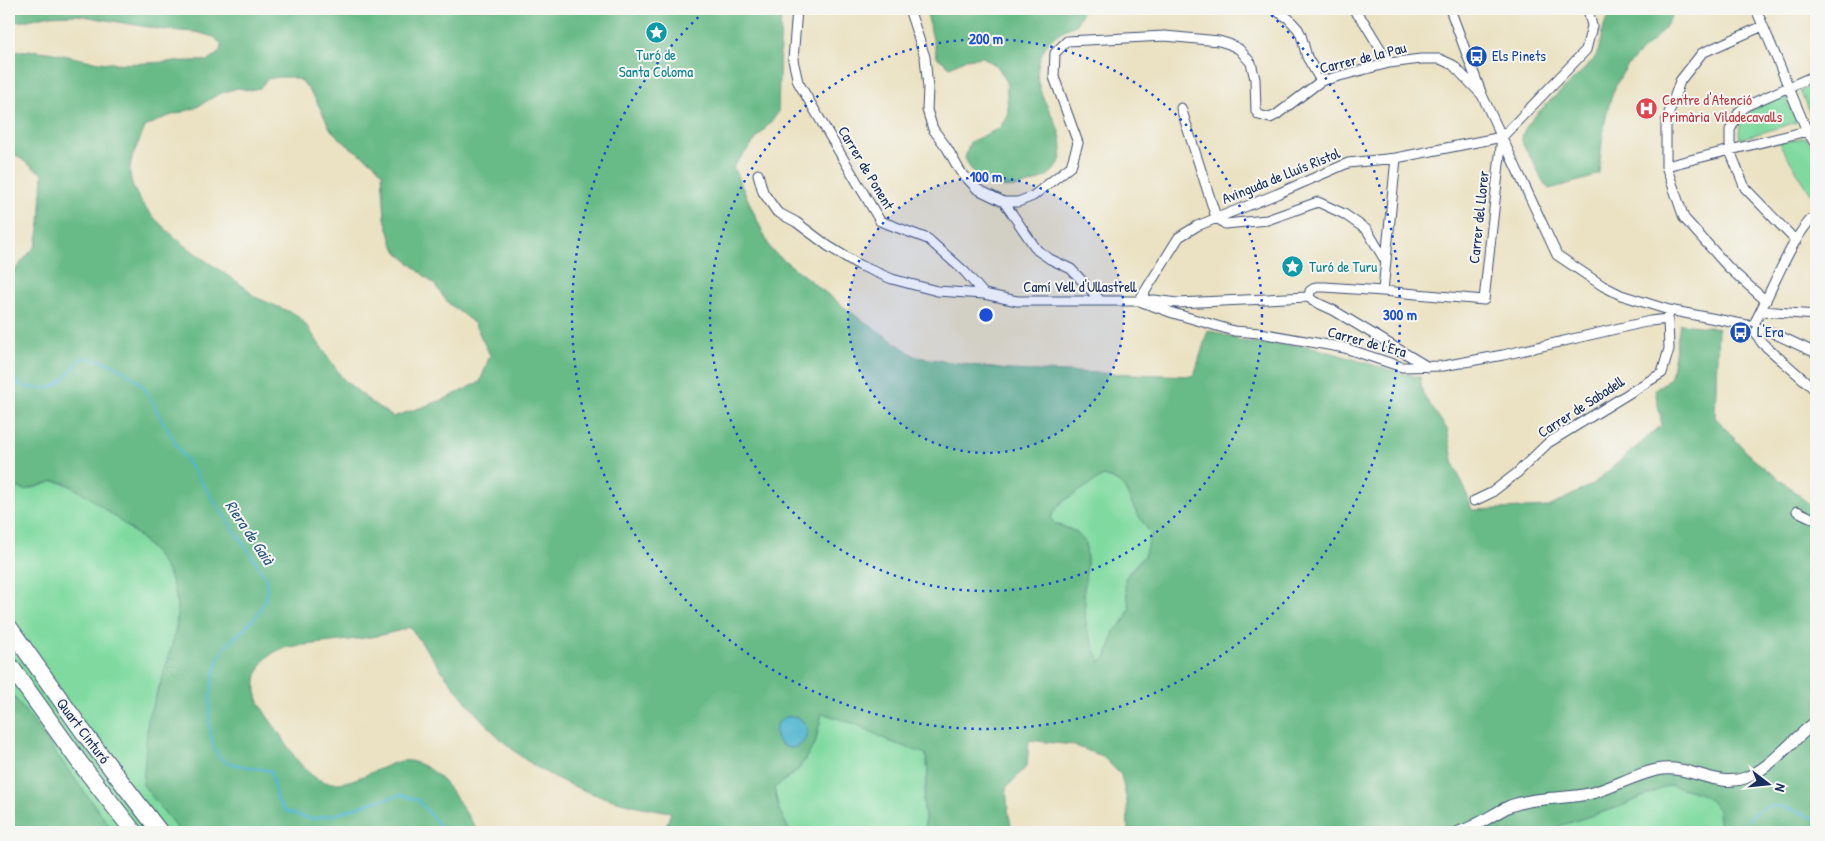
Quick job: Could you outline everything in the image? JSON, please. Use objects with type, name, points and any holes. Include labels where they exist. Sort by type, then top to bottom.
[{"type":"highway","name":"Quart Cinturó","points":[[9,627],[81,729],[160,832]]},
{"type":"highway","name":"Quart Cinturó","points":[[9,664],[80,763],[134,832]]},
{"type":"street","name":"Carrer de Ponent","points":[[797,9],[793,60],[798,82],[880,221],[928,239],[965,272],[984,294]]},
{"type":"street","points":[[909,9],[925,57],[928,88],[927,110],[933,129],[947,148],[960,171],[977,189],[1004,202],[1037,250],[1050,259],[1071,269],[1100,300]]},
{"type":"street","points":[[1273,9],[1288,18],[1302,35],[1307,57],[1321,81]]},
{"type":"street","points":[[1353,9],[1364,22],[1389,63]]},
{"type":"street","points":[[1450,9],[1482,95],[1557,255],[1603,286],[1669,315],[1754,327],[1771,332],[1816,353]]},
{"type":"street","points":[[1502,137],[1586,50],[1592,26],[1588,9]]},
{"type":"street","points":[[1756,9],[1807,131],[1816,145]]},
{"type":"street","points":[[1764,26],[1702,53],[1680,81],[1666,122],[1666,166],[1684,218],[1729,268],[1766,301]]},
{"type":"street","name":"Carrer de la Pau","points":[[1004,202],[1018,202],[1033,196],[1071,166],[1078,143],[1054,77],[1055,53],[1067,41],[1165,36],[1229,44],[1239,49],[1251,63],[1255,79],[1256,111],[1258,115],[1264,117],[1276,115],[1321,81],[1389,63],[1421,59],[1440,59],[1453,65],[1482,95]]},
{"type":"street","points":[[1796,241],[1745,188],[1730,151],[1730,130],[1739,112],[1746,106],[1816,75]]},
{"type":"street","points":[[1181,108],[1216,217],[1225,224],[1267,220],[1318,202],[1344,214],[1367,230],[1386,262]]},
{"type":"street","points":[[1666,166],[1807,131]]},
{"type":"street","name":"Avinguda de Lluís Ristol","points":[[1139,301],[1179,237],[1216,217],[1277,194],[1348,163],[1396,158],[1502,137]]},
{"type":"street","name":"Carrer del Llorer","points":[[1383,291],[1484,300],[1502,137]]},
{"type":"street","points":[[1396,158],[1383,291],[1316,288],[1310,291],[1309,297],[1428,367]]},
{"type":"street","name":"Camí Vell d'Ullastrell","points":[[758,174],[763,192],[777,212],[796,222],[828,246],[860,265],[892,279],[937,291],[984,294],[1017,301],[1154,300],[1177,303],[1309,297]]},
{"type":"street","points":[[1754,327],[1796,241],[1810,220],[1816,215]]},
{"type":"street","name":"Carrer de l'Era","points":[[1139,301],[1173,313],[1234,330],[1345,348],[1402,367],[1443,366],[1503,356],[1669,315]]},
{"type":"street","points":[[1761,311],[1816,315]]},
{"type":"street","name":"Carrer de Sabadell","points":[[1474,501],[1491,492],[1517,473],[1548,443],[1662,373],[1669,349],[1669,315]]},
{"type":"street","points":[[1754,327],[1762,343],[1812,386],[1816,392]]},
{"type":"street","points":[[1797,511],[1816,520]]},
{"type":"street","points":[[1459,832],[1482,823],[1502,810],[1516,804],[1532,800],[1593,793],[1647,773],[1664,769],[1679,769],[1726,780],[1738,780],[1749,776],[1768,763],[1816,722]]},
{"type":"green space","points":[[9,9],[781,9],[778,113],[733,167],[771,250],[849,311],[916,357],[1007,370],[1194,376],[1208,330],[1246,342],[1309,346],[1420,377],[1423,395],[1447,429],[1454,465],[1472,510],[1549,507],[1593,484],[1662,425],[1655,390],[1671,377],[1680,324],[1718,328],[1715,417],[1752,458],[1798,494],[1816,513],[1816,832],[1720,832],[1718,810],[1711,801],[1699,793],[1670,785],[1619,807],[1562,825],[1552,832],[1128,832],[1127,801],[1121,775],[1102,756],[1073,745],[1029,740],[1027,766],[1006,788],[1012,832],[925,832],[923,800],[928,774],[926,754],[891,742],[858,725],[822,713],[815,744],[798,770],[774,788],[779,810],[790,832],[664,832],[671,812],[619,802],[586,791],[554,777],[519,755],[501,740],[468,704],[410,627],[375,636],[293,646],[278,650],[268,656],[261,665],[257,675],[256,686],[258,698],[263,710],[296,758],[315,777],[322,781],[337,783],[358,778],[397,762],[417,763],[437,775],[479,832],[180,832],[143,785],[148,717],[161,683],[177,626],[177,599],[169,574],[156,554],[138,535],[89,497],[66,483],[54,481],[25,490],[13,486],[9,482],[9,277],[36,245],[40,224],[43,174],[9,151],[9,53],[21,51],[47,52],[111,63],[207,61],[218,53],[222,45],[214,37],[196,32],[165,30],[77,15],[46,16],[9,22]],"holes":[[[291,77],[302,81],[316,100],[331,130],[347,145],[375,164],[382,173],[385,218],[397,252],[435,285],[448,303],[474,323],[490,355],[480,382],[443,400],[393,417],[343,379],[297,315],[255,297],[246,288],[193,252],[156,220],[142,202],[132,185],[130,167],[134,152],[145,127],[166,117],[195,108],[219,94],[237,88],[249,90],[260,88],[267,79]],[[1103,476],[1116,481],[1123,487],[1151,535],[1144,556],[1125,578],[1130,608],[1124,621],[1114,631],[1107,657],[1100,662],[1086,627],[1084,589],[1087,563],[1086,543],[1076,532],[1056,524],[1051,519],[1053,513],[1062,502]]]},
{"type":"green space","points":[[926,9],[1083,9],[1076,25],[1060,32],[1048,43],[1042,53],[1038,68],[1038,82],[1059,131],[1062,143],[1061,157],[1057,166],[1050,174],[1029,184],[1005,188],[986,184],[973,173],[965,158],[970,142],[1000,128],[1008,113],[1006,80],[997,66],[983,57],[966,59],[950,67],[937,57]]},
{"type":"green space","points":[[1618,9],[1674,9],[1664,29],[1630,63],[1613,92],[1606,119],[1599,173],[1590,178],[1549,189],[1523,145],[1524,131],[1531,120],[1579,75],[1596,56],[1605,23]]},
{"type":"green space","points":[[1816,84],[1816,127],[1800,91]]},
{"type":"green space","points":[[1785,95],[1797,122],[1740,139],[1739,129],[1746,115],[1760,105]]},
{"type":"green space","points":[[1806,137],[1816,154],[1816,202],[1779,143]]},
{"type":"green space","points":[[1103,476],[1116,481],[1123,487],[1151,535],[1144,556],[1129,572],[1125,585],[1130,608],[1124,621],[1114,631],[1107,657],[1100,662],[1086,627],[1084,589],[1087,563],[1086,543],[1070,529],[1056,524],[1051,519],[1053,513],[1062,502]]},
{"type":"green space","points":[[54,481],[70,486],[85,494],[131,530],[147,544],[168,574],[174,591],[177,609],[175,630],[170,654],[156,694],[143,785],[180,832],[114,832],[9,690],[9,482],[14,486],[25,489]]},
{"type":"green space","points":[[9,690],[114,832],[9,832]]},
{"type":"green space","points":[[822,713],[858,725],[891,742],[926,754],[928,774],[923,800],[925,832],[790,832],[779,810],[774,788],[798,770],[815,744]]},
{"type":"green space","points":[[1670,785],[1691,790],[1711,800],[1719,812],[1720,832],[1552,832],[1562,825],[1619,807]]},
{"type":"water","points":[[791,716],[797,717],[802,721],[806,726],[806,738],[802,743],[797,747],[791,748],[785,747],[780,743],[776,738],[775,732],[776,726],[780,721],[785,717]]},
{"type":"waterway","name":"Riera de Gaià","points":[[9,370],[21,386],[33,388],[50,387],[57,384],[63,380],[82,358],[101,360],[116,366],[130,375],[144,387],[178,448],[266,577],[267,587],[264,604],[255,617],[224,648],[219,658],[211,688],[211,738],[216,751],[223,760],[238,765],[271,771],[277,800],[285,811],[309,819],[334,815],[372,802],[402,795],[418,800],[445,832]]},
{"type":"waterway","points":[[1741,832],[1748,820],[1756,812],[1773,806],[1794,810],[1816,820]]},
{"type":"place","name":"Turó de Santa Coloma","points":[[656,32]]},
{"type":"place","name":"Els Pinets","points":[[1476,56]]},
{"type":"place","name":"Centre d'Atenció Primària Viladecavalls","points":[[1646,109]]},
{"type":"place","name":"Turó de Turu","points":[[1293,267]]},
{"type":"place","name":"L'Era","points":[[1741,332]]}]
